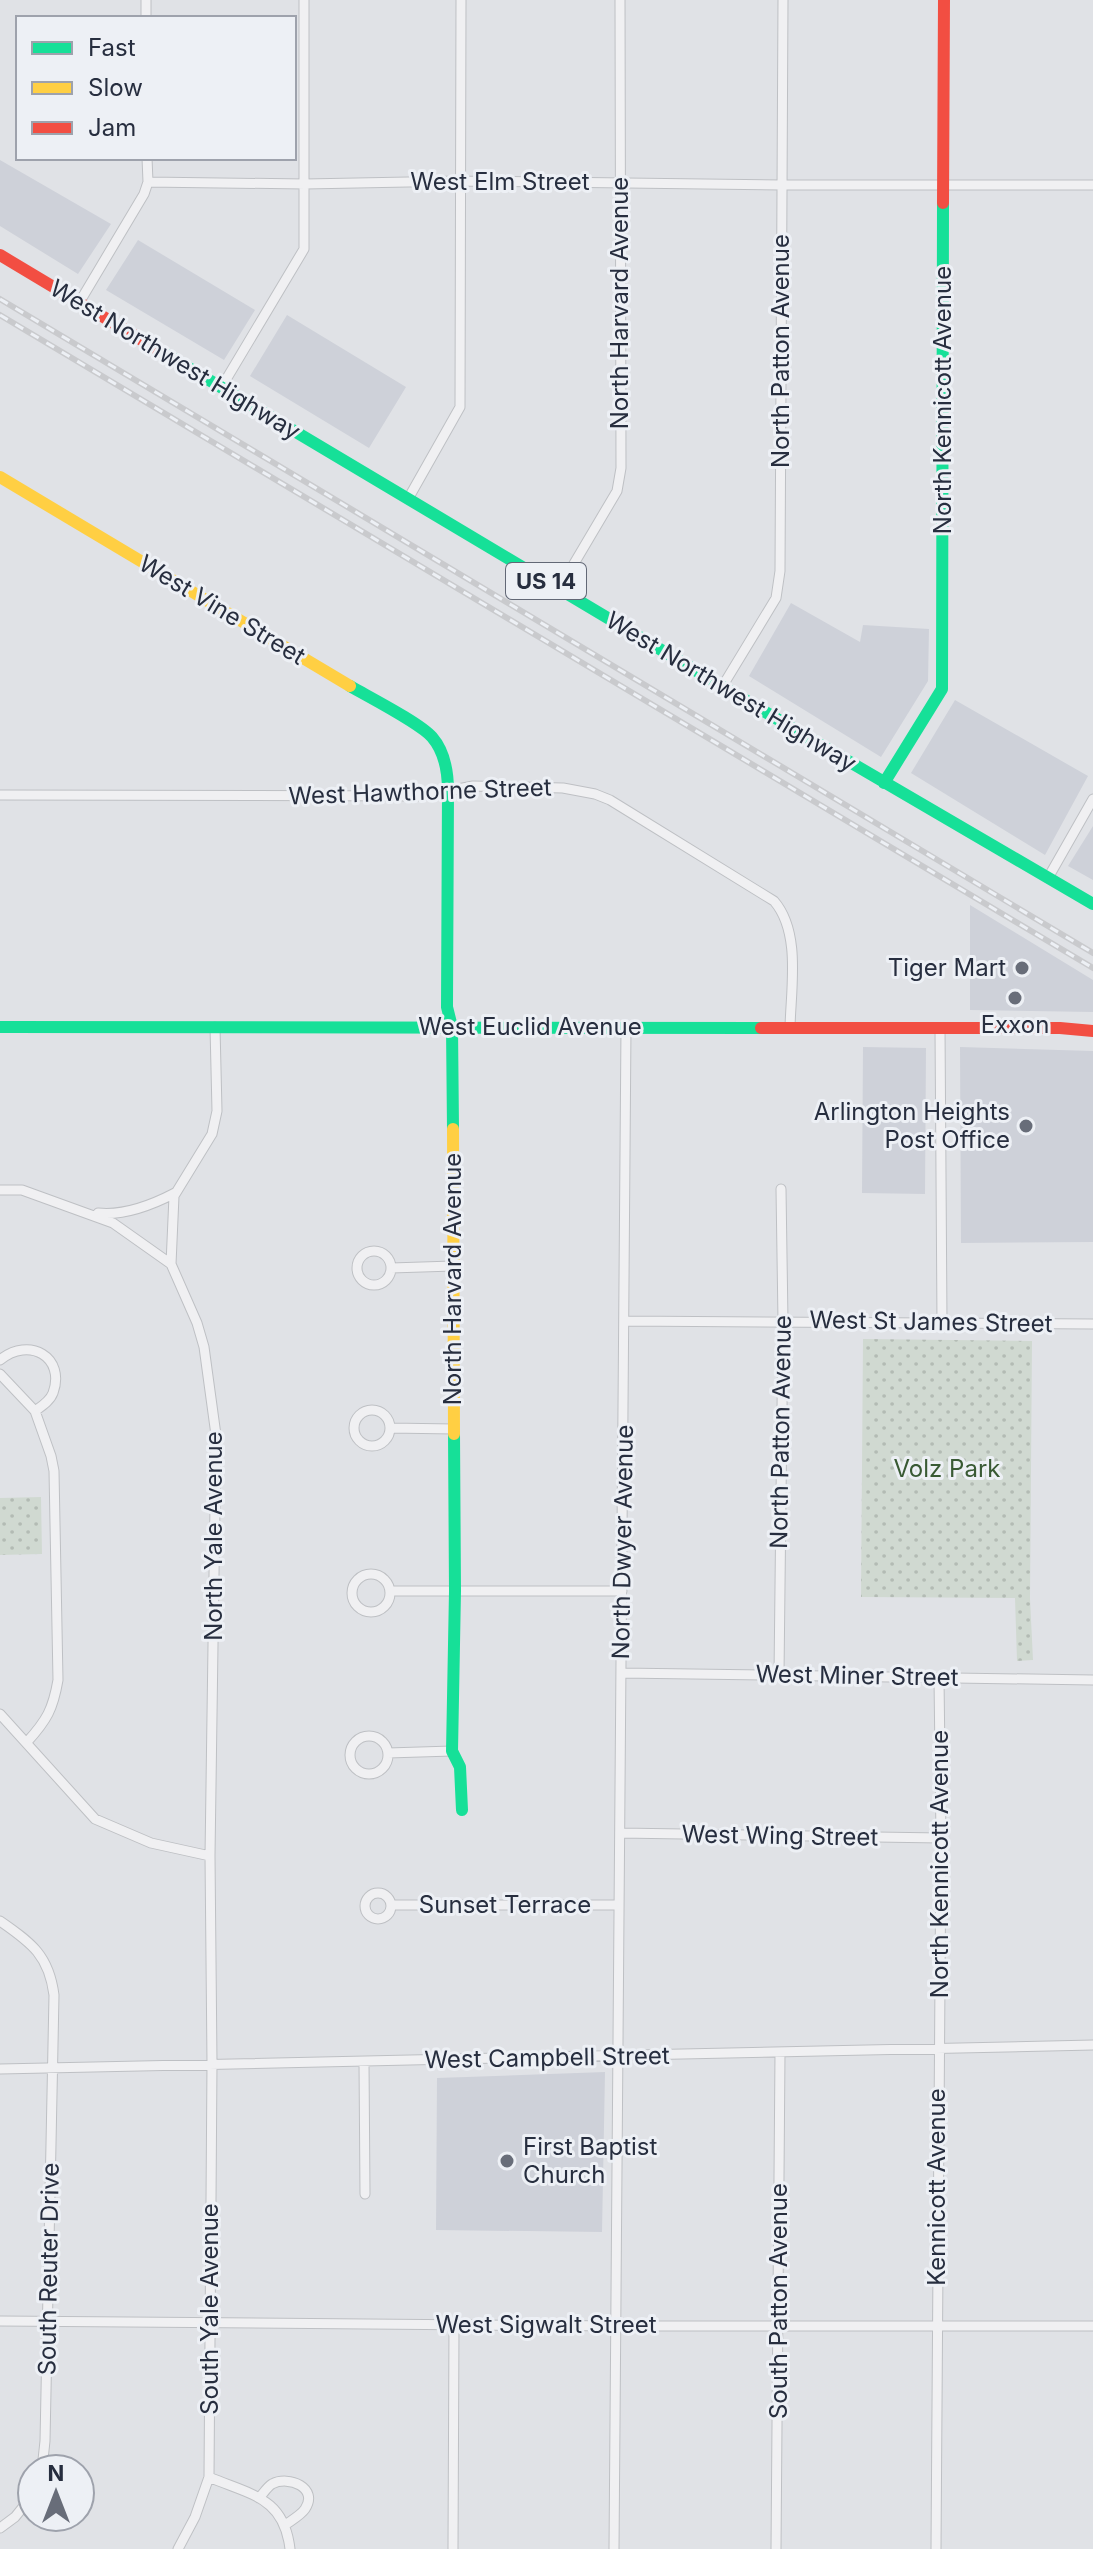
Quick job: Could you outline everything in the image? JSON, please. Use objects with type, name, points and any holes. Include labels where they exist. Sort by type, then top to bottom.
[{"type":"main road","name":"North Kennicott Avenue","points":[[884,783],[942,689],[944,0]]},
{"type":"main road","name":"West Northwest Highway","points":[[0,255],[722,687],[1093,904]]},
{"type":"main road","name":"West Vine Street","points":[[0,477],[430,734],[440,747]]},
{"type":"main road","name":"North Harvard Avenue","points":[[440,747],[447,768],[448,791],[447,1007],[452,1027],[455,1591],[452,1751],[460,1767],[462,1810]]},
{"type":"main road","name":"West Euclid Avenue","points":[[1060,1028],[1093,1024]]},
{"type":"main road","name":"West Euclid Avenue","points":[[0,1027],[790,1027],[1060,1028],[1093,1031]]},
{"type":"street","points":[[221,388],[304,249],[304,0]]},
{"type":"street","points":[[408,499],[460,407],[461,0]]},
{"type":"street","name":"North Harvard Avenue","points":[[559,589],[617,491],[619,480],[620,0]]},
{"type":"street","name":"North Patton Avenue","points":[[722,687],[776,598],[780,571],[783,0]]},
{"type":"street","points":[[79,303],[144,194],[148,182],[147,160]]},
{"type":"street","name":"West Elm Street","points":[[148,182],[1093,185]]},
{"type":"street","name":"West Hawthorne Street","points":[[0,795],[423,796],[473,786],[571,788],[595,794],[610,800],[781,908],[792,938],[790,1027]]},
{"type":"street","points":[[1048,878],[1093,799]]},
{"type":"street","name":"North Yale Avenue","points":[[212,2063],[210,1856],[216,1435],[204,1347],[171,1264],[176,1193],[212,1134],[217,1111],[215,1027]]},
{"type":"street","name":"North Dwyer Avenue","points":[[614,2549],[626,1027]]},
{"type":"street","points":[[940,1028],[942,1322]]},
{"type":"street","name":"North Patton Avenue","points":[[779,1675],[783,1321],[781,1189]]},
{"type":"street","points":[[0,1190],[22,1190],[113,1223],[171,1264]]},
{"type":"street","points":[[87,1212],[106,1214],[130,1211],[176,1193]]},
{"type":"street","points":[[391,1268],[453,1266]]},
{"type":"street","name":"West St James Street","points":[[625,1321],[1093,1324]]},
{"type":"street","points":[[0,1360],[21,1349],[35,1349],[46,1356],[54,1368],[53,1393],[35,1411]]},
{"type":"street","points":[[0,1374],[35,1411],[54,1471],[58,1680],[54,1704],[48,1717],[27,1742]]},
{"type":"street","points":[[390,1428],[454,1429]]},
{"type":"street","points":[[368,1574],[385,1580],[390,1591],[388,1602],[374,1611],[358,1606],[353,1597],[354,1585],[368,1574]]},
{"type":"street","points":[[390,1591],[622,1591]]},
{"type":"street","name":"West Miner Street","points":[[621,1673],[1093,1680]]},
{"type":"street","name":"North Kennicott Avenue","points":[[939,1678],[940,2049]]},
{"type":"street","points":[[0,1714],[95,1819],[151,1843],[210,1856]]},
{"type":"street","points":[[371,1736],[383,1741],[388,1753],[385,1765],[370,1774],[353,1766],[350,1754],[359,1738],[371,1736]]},
{"type":"street","points":[[388,1753],[452,1751]]},
{"type":"street","name":"West Wing Street","points":[[620,1833],[941,1838]]},
{"type":"street","name":"Sunset Terrace","points":[[391,1905],[619,1905]]},
{"type":"street","name":"South Reuter Drive","points":[[0,1921],[43,1957],[52,1976],[54,1995],[44,2453]]},
{"type":"street","name":"West Campbell Street","points":[[0,2069],[1093,2045]]},
{"type":"street","name":"Kennicott Avenue","points":[[936,2549],[940,2049]]},
{"type":"street","name":"South Patton Avenue","points":[[776,2549],[780,2053]]},
{"type":"street","points":[[364,2062],[365,2194]]},
{"type":"street","name":"South Yale Avenue","points":[[178,2549],[195,2517],[209,2477],[212,2063]]},
{"type":"street","name":"West Sigwalt Street","points":[[0,2321],[1093,2326]]},
{"type":"street","points":[[453,2549],[454,2325]]},
{"type":"street","points":[[209,2477],[259,2498],[278,2512],[285,2525],[290,2549]]},
{"type":"street","points":[[259,2498],[272,2485],[280,2482],[287,2480],[301,2484],[307,2493],[304,2511],[285,2525]]},
{"type":"street","points":[[0,2528],[16,2516]]},
{"type":"shaded area","points":[[0,160],[111,224],[78,274],[0,226]]},
{"type":"shaded area","points":[[138,240],[255,310],[224,360],[106,290]]},
{"type":"shaded area","points":[[287,315],[406,387],[369,448],[250,376]]},
{"type":"shaded area","points":[[791,603],[860,642],[863,625],[929,629],[928,681],[881,757],[749,676]]},
{"type":"shaded area","points":[[955,700],[1088,776],[1045,855],[911,773]]},
{"type":"shaded area","points":[[1093,826],[1093,880],[1068,866]]},
{"type":"shaded area","points":[[970,905],[1093,980],[1093,1012],[970,1010]]},
{"type":"shaded area","points":[[863,1047],[926,1048],[925,1194],[862,1193]]},
{"type":"shaded area","points":[[960,1047],[1093,1051],[1093,1242],[961,1243]]},
{"type":"shaded area","points":[[605,2072],[602,2232],[436,2230],[437,2078]]},
{"type":"green space","name":"Volz Park","points":[[863,1339],[1032,1341],[1030,1599],[1033,1660],[1017,1661],[1015,1598],[861,1597]]},
{"type":"green space","points":[[41,1497],[42,1554],[0,1555],[0,1498]]},
{"type":"railway","points":[[0,299],[1093,953]]},
{"type":"railway","points":[[0,315],[1093,968]]},
{"type":"traffic: fast","points":[[884,783],[942,689],[943,203]]},
{"type":"traffic: fast","points":[[162,352],[1093,904]]},
{"type":"traffic: fast","points":[[350,686],[426,731],[440,749],[445,762],[448,791],[447,1007],[452,1027],[453,1129]]},
{"type":"traffic: fast","points":[[0,1027],[761,1028]]},
{"type":"traffic: fast","points":[[454,1434],[452,1751],[460,1767],[462,1810]]},
{"type":"traffic: slow","points":[[0,477],[350,686]]},
{"type":"traffic: slow","points":[[453,1129],[454,1434]]},
{"type":"traffic: jam","points":[[943,203],[944,0]]},
{"type":"traffic: jam","points":[[0,255],[162,352]]},
{"type":"traffic: jam","points":[[761,1028],[1060,1028],[1093,1031]]},
{"type":"place","name":"Tiger Mart","points":[[1022,968]]},
{"type":"place","name":"Exxon","points":[[1015,998]]},
{"type":"place","name":"Arlington Heights Post Office","points":[[1026,1126]]},
{"type":"place","name":"First Baptist Church","points":[[507,2161]]}]
